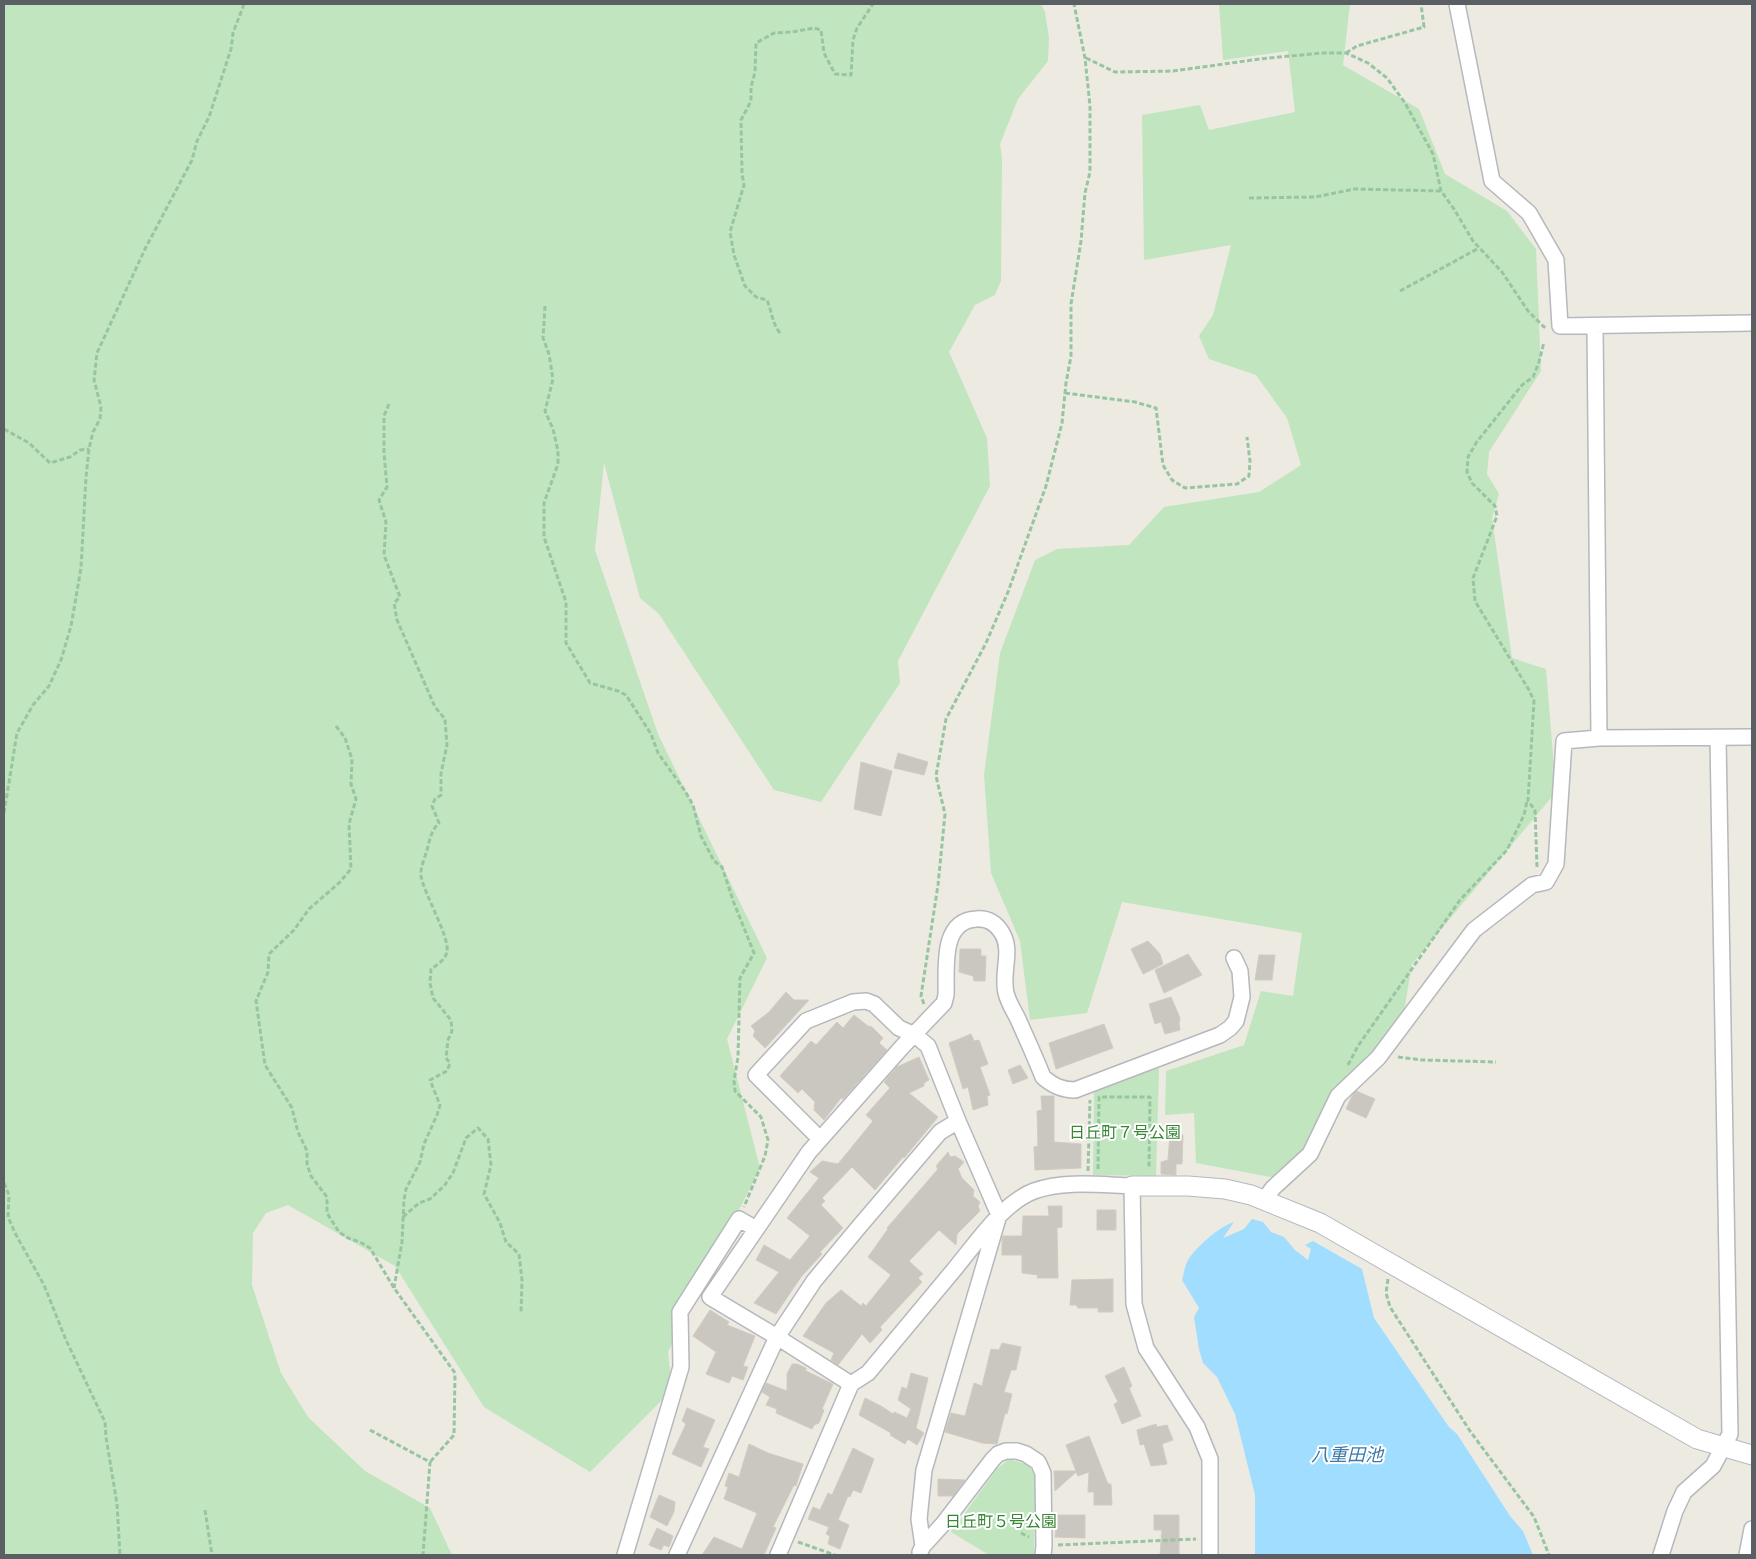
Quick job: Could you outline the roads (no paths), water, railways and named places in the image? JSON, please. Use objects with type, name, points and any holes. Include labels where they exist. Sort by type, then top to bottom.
[{"type":"street","points":[[1457,4],[1492,181],[1529,212],[1556,260],[1560,326],[1752,323]]},
{"type":"street","points":[[1595,326],[1599,738]]},
{"type":"street","points":[[1264,1200],[1273,1188],[1310,1154],[1338,1096],[1378,1058],[1474,930],[1532,884],[1546,882],[1556,864],[1564,741],[1599,738],[1752,737]]},
{"type":"street","points":[[1661,1555],[1675,1511],[1684,1492],[1713,1466],[1730,1434],[1718,738]]},
{"type":"street","points":[[851,1384],[710,1297],[820,1139],[944,1003],[948,947],[953,932],[963,922],[979,919],[988,920],[995,924],[1005,939],[1006,993],[1044,1077],[1054,1086],[1068,1090],[1075,1090],[1220,1035],[1230,1028],[1236,1021],[1242,997],[1240,971],[1234,958]]},
{"type":"street","points":[[820,1139],[756,1075],[806,1021],[853,1002],[866,1001],[874,1004],[899,1028],[915,1035],[928,1046],[999,1215],[924,1470],[919,1519],[921,1550]]},
{"type":"street","points":[[677,1555],[777,1337],[814,1281],[858,1228],[940,1132],[958,1121]]},
{"type":"street","points":[[778,1555],[851,1384],[868,1373],[999,1215],[1026,1196],[1042,1189],[1063,1185],[1209,1187],[1251,1195],[1264,1200],[1320,1223],[1697,1439],[1752,1455]]},
{"type":"street","points":[[1132,1186],[1134,1304],[1146,1348],[1197,1427],[1210,1459],[1210,1555]]},
{"type":"street","points":[[625,1555],[681,1367],[680,1312],[739,1219],[756,1229]]},
{"type":"street","points":[[921,1550],[993,1459],[998,1454],[1006,1451],[1017,1451],[1026,1454],[1038,1462],[1043,1473],[1044,1550]]},
{"type":"street","points":[[1747,1555],[1752,1529]]},
{"type":"water","name":"八重田池","points":[[1252,1219],[1263,1222],[1271,1232],[1284,1237],[1295,1250],[1308,1260],[1311,1249],[1305,1245],[1313,1241],[1362,1269],[1374,1318],[1449,1427],[1457,1434],[1510,1516],[1523,1531],[1533,1555],[1255,1555],[1255,1495],[1235,1414],[1217,1377],[1203,1363],[1194,1317],[1199,1308],[1182,1280],[1188,1259],[1210,1236],[1234,1222],[1223,1238],[1244,1229]]},
{"type":"park label","name":"日丘町７号公園","points":[[1125,1132]]},
{"type":"park label","name":"日丘町５号公園","points":[[1001,1521]]}]
